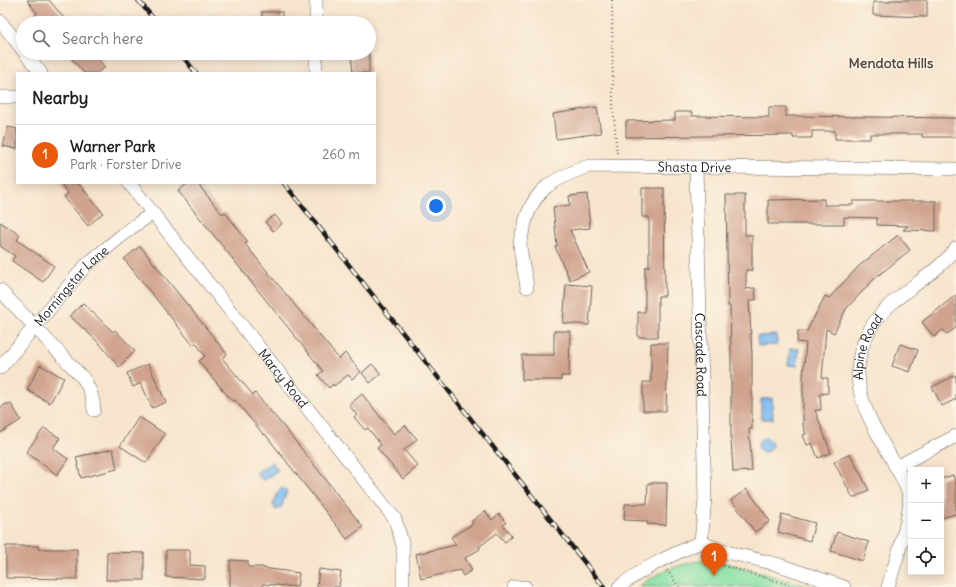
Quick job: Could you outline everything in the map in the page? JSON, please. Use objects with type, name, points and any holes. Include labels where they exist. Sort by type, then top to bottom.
[{"type":"street","points":[[316,0],[316,16]]},
{"type":"street","points":[[0,21],[16,41]]},
{"type":"street","points":[[31,60],[40,72]]},
{"type":"street","points":[[316,60],[316,72]]},
{"type":"street","points":[[0,96],[16,97]]},
{"type":"street","name":"Shasta Drive","points":[[527,287],[520,244],[525,219],[533,202],[548,185],[563,175],[589,166],[956,169]]},
{"type":"street","name":"Cascade Road","points":[[696,168],[705,499],[701,542]]},
{"type":"street","name":"Marcy Road","points":[[130,184],[395,519],[403,546],[403,587]]},
{"type":"street","name":"Morningstar Lane","points":[[0,368],[86,265],[131,228],[154,213]]},
{"type":"street","name":"Alpine Road","points":[[888,587],[910,504],[909,494],[867,414],[859,389],[857,363],[869,332],[876,320],[914,284],[945,261],[956,248]]},
{"type":"street","points":[[0,290],[35,326],[89,387],[93,397],[94,410]]},
{"type":"street","points":[[896,467],[956,436]]},
{"type":"street","points":[[619,587],[659,560],[701,542],[722,551],[776,564],[844,587]]},
{"type":"street","points":[[514,587],[525,587]]},
{"type":"path","points":[[612,0],[614,104],[618,167]]},
{"type":"path","points":[[659,560],[679,587]]},
{"type":"green space","points":[[705,560],[719,561],[811,587],[638,587],[653,577],[670,569],[687,563]]},
{"type":"water","points":[[777,335],[777,345],[758,346],[757,336]]},
{"type":"water","points":[[790,348],[799,349],[797,366],[788,365]]},
{"type":"water","points":[[772,398],[773,419],[761,419],[761,399]]},
{"type":"water","points":[[765,438],[770,440],[772,445],[770,450],[765,452],[760,450],[758,445],[760,440]]},
{"type":"water","points":[[272,462],[278,470],[263,481],[256,473]]},
{"type":"water","points":[[282,488],[287,491],[281,508],[276,510],[273,505],[278,491]]},
{"type":"building","points":[[27,0],[49,0],[62,16],[36,16],[37,13]]},
{"type":"building","points":[[890,0],[927,0],[927,17],[873,15],[873,2],[890,2]]},
{"type":"building","points":[[262,12],[282,12],[282,16],[262,16]]},
{"type":"building","points":[[73,60],[99,60],[105,67],[98,72],[83,72]]},
{"type":"building","points":[[352,60],[369,60],[369,72],[353,72]]},
{"type":"building","points":[[597,107],[601,133],[556,139],[553,114]]},
{"type":"building","points":[[769,107],[786,107],[786,116],[956,118],[956,137],[922,137],[922,134],[870,134],[870,139],[835,139],[835,131],[812,131],[812,138],[793,138],[793,135],[626,137],[626,121],[675,120],[675,112],[692,112],[692,116],[769,117]]},
{"type":"building","points":[[8,127],[16,129],[16,149],[3,146]]},
{"type":"building","points":[[61,184],[79,184],[103,213],[88,226],[64,197],[68,193]]},
{"type":"building","points":[[187,184],[198,184],[222,214],[225,212],[248,242],[245,244],[339,359],[345,353],[361,372],[352,379],[348,375],[329,388],[318,375],[323,371],[178,191]]},
{"type":"building","points":[[642,188],[664,188],[665,296],[658,296],[658,337],[638,337],[638,312],[645,312],[645,267],[649,267],[649,217],[642,217]]},
{"type":"building","points":[[587,194],[590,228],[570,230],[589,272],[570,280],[555,247],[557,246],[553,207],[570,205],[569,196]]},
{"type":"building","points":[[726,195],[745,195],[745,235],[752,235],[752,270],[746,270],[746,289],[755,288],[756,300],[749,300],[752,355],[752,429],[749,429],[752,471],[733,472]]},
{"type":"building","points":[[824,199],[824,205],[853,205],[853,201],[936,201],[936,231],[903,230],[908,226],[877,225],[877,218],[844,217],[844,224],[768,224],[768,200]]},
{"type":"building","points":[[275,215],[282,224],[273,231],[265,222]]},
{"type":"building","points":[[0,222],[20,235],[17,240],[54,266],[43,282],[12,261],[15,256],[0,246]]},
{"type":"building","points":[[898,235],[910,250],[874,279],[846,309],[834,333],[826,329],[822,378],[828,378],[828,393],[820,394],[821,410],[815,410],[831,453],[818,458],[812,443],[807,445],[803,435],[806,434],[803,425],[803,377],[806,343],[797,342],[798,331],[807,331],[825,296],[829,298],[859,266]]},
{"type":"building","points":[[140,246],[227,354],[222,358],[253,395],[255,393],[285,428],[363,527],[347,539],[265,434],[264,435],[235,400],[233,402],[206,370],[199,361],[205,356],[196,343],[193,345],[124,259]]},
{"type":"building","points":[[566,284],[592,286],[589,325],[563,323]]},
{"type":"building","points":[[956,295],[956,328],[947,334],[943,330],[934,337],[922,322]]},
{"type":"building","points":[[83,303],[113,332],[115,330],[135,351],[119,367],[100,344],[70,316]]},
{"type":"building","points":[[554,331],[570,331],[569,376],[561,376],[561,380],[522,380],[522,355],[554,355]]},
{"type":"building","points":[[651,343],[668,343],[666,411],[643,411],[643,382],[651,382]]},
{"type":"building","points":[[900,344],[918,350],[910,372],[892,366]]},
{"type":"building","points":[[148,364],[166,402],[152,408],[141,383],[133,387],[127,373]]},
{"type":"building","points":[[372,364],[381,374],[370,383],[362,373]]},
{"type":"building","points":[[40,365],[64,378],[50,403],[27,390]]},
{"type":"building","points":[[956,375],[956,399],[942,406],[932,387]]},
{"type":"building","points":[[362,394],[394,434],[405,425],[417,439],[404,450],[418,466],[403,479],[377,448],[381,445],[368,428],[365,430],[354,417],[357,415],[349,405]]},
{"type":"building","points":[[6,404],[11,404],[21,420],[0,433],[0,408]]},
{"type":"building","points":[[139,417],[165,434],[146,463],[120,446]]},
{"type":"building","points":[[44,428],[60,438],[53,448],[68,459],[57,475],[26,452]]},
{"type":"building","points":[[113,449],[117,469],[81,478],[76,457]]},
{"type":"building","points":[[850,454],[869,490],[853,498],[834,462]]},
{"type":"building","points":[[953,475],[956,485],[956,514],[944,517],[944,503],[944,478]]},
{"type":"building","points":[[648,483],[667,483],[666,525],[647,524],[647,521],[624,520],[625,504],[647,504]]},
{"type":"building","points":[[747,489],[770,521],[755,532],[731,500]]},
{"type":"building","points":[[485,511],[492,520],[499,514],[506,523],[503,525],[512,536],[505,542],[497,533],[479,547],[480,549],[465,558],[472,570],[463,576],[460,570],[421,579],[416,554],[456,545],[451,537],[473,524],[471,522]]},
{"type":"building","points":[[782,514],[815,523],[810,541],[778,532]]},
{"type":"building","points":[[837,532],[869,542],[863,561],[831,551]]},
{"type":"building","points":[[6,546],[38,546],[38,549],[77,549],[77,579],[6,578]]},
{"type":"building","points":[[166,550],[190,550],[190,565],[205,566],[205,579],[166,577]]},
{"type":"building","points":[[107,552],[144,553],[144,580],[106,580]]},
{"type":"building","points":[[230,560],[248,561],[248,567],[263,567],[299,573],[297,587],[263,584],[263,587],[230,587]]},
{"type":"building","points":[[319,569],[341,572],[339,587],[317,587]]},
{"type":"railway","points":[[138,0],[151,16]]},
{"type":"railway","points":[[186,60],[195,72]]},
{"type":"railway","points":[[285,184],[604,587]]},
{"type":"place","name":"Warner Park","points":[[714,576]]},
{"type":"district","name":"Mendota Hills","points":[[891,63]]}]
